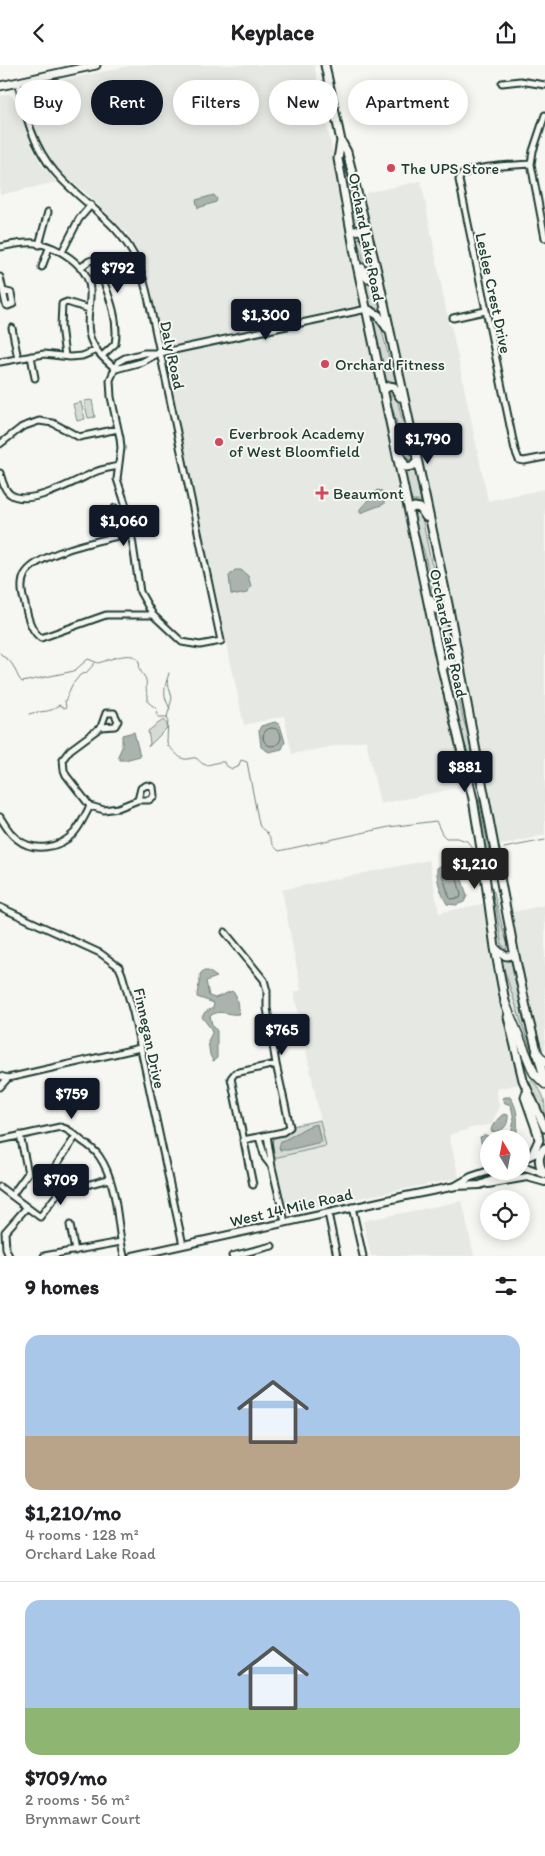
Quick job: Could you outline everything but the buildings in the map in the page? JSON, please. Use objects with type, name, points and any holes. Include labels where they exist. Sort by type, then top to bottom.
[{"type":"main road","points":[[26,80],[79,67],[96,65]]},
{"type":"main road","name":"Orchard Lake Road","points":[[325,65],[341,141],[347,152],[353,173],[378,275],[416,462],[448,604],[514,951],[545,1083]]},
{"type":"main road","points":[[0,86],[15,83]]},
{"type":"main road","name":"Orchard Lake Road","points":[[341,141],[338,159],[351,232],[442,669],[473,799],[505,1003],[517,1059],[527,1091],[545,1128]]},
{"type":"main road","points":[[338,159],[345,157],[353,173]]},
{"type":"main road","points":[[351,232],[362,231],[372,249]]},
{"type":"main road","points":[[354,244],[365,276],[369,279],[378,275]]},
{"type":"main road","points":[[367,309],[378,315],[389,333]]},
{"type":"main road","points":[[384,390],[389,386],[396,389],[405,409]]},
{"type":"main road","points":[[396,447],[406,467],[412,466],[416,462]]},
{"type":"main road","points":[[409,511],[414,507],[420,508],[429,521]]},
{"type":"main road","points":[[424,585],[435,608],[441,609],[448,604]]},
{"type":"main road","points":[[442,669],[446,663],[451,662],[461,675]]},
{"type":"main road","points":[[465,767],[476,790],[479,793],[483,793]]},
{"type":"main road","points":[[486,889],[492,884],[502,885]]},
{"type":"main road","points":[[495,948],[507,957],[512,955],[514,951]]},
{"type":"main road","points":[[505,1003],[516,1027],[526,1058],[534,1073],[545,1083]]},
{"type":"main road","points":[[537,1053],[545,1062]]},
{"type":"main road","points":[[527,1091],[526,1097],[539,1140],[533,1153]]},
{"type":"main road","points":[[544,1147],[539,1161],[545,1174]]},
{"type":"street","points":[[502,83],[520,81],[545,85]]},
{"type":"street","points":[[545,115],[532,151],[531,164],[545,238]]},
{"type":"street","name":"Daly Road","points":[[30,125],[41,153],[64,182],[118,231],[135,255],[144,281],[221,641],[200,645],[182,642],[153,615]]},
{"type":"street","name":"Leslee Crest Drive","points":[[531,164],[506,165],[468,171],[461,175],[458,180],[517,457],[519,460],[524,461],[545,457]]},
{"type":"street","points":[[62,253],[79,219],[91,205]]},
{"type":"street","points":[[39,245],[48,212]]},
{"type":"street","points":[[0,247],[20,243],[49,247],[62,253],[80,269],[88,278],[90,290],[87,319],[89,333],[97,350],[116,369]]},
{"type":"street","points":[[42,267],[49,247]]},
{"type":"street","points":[[80,269],[93,260],[112,306],[116,329],[115,344],[102,356]]},
{"type":"street","points":[[0,277],[3,291]]},
{"type":"street","points":[[65,356],[61,326],[62,304],[67,302],[88,309]]},
{"type":"street","points":[[131,533],[63,552],[39,561],[31,567],[25,575],[22,584],[22,594],[35,634],[41,638],[47,637],[106,615],[153,615],[140,592],[128,512],[117,479],[121,448],[111,397],[110,380],[118,362],[128,356],[160,353],[367,309]]},
{"type":"street","points":[[453,318],[485,311]]},
{"type":"street","points":[[12,328],[18,359]]},
{"type":"street","points":[[0,362],[31,356],[82,356],[97,350]]},
{"type":"street","points":[[116,369],[142,362],[160,353]]},
{"type":"street","points":[[31,356],[35,378]]},
{"type":"street","points":[[128,356],[131,365]]},
{"type":"street","points":[[0,444],[22,427],[39,421],[53,423],[80,437],[118,429]]},
{"type":"street","points":[[0,473],[10,494],[21,498],[54,492],[97,471],[118,466]]},
{"type":"street","points":[[115,508],[120,536]]},
{"type":"street","points":[[101,727],[70,750],[63,759],[62,765],[66,775],[90,806],[110,809],[122,807],[138,800]]},
{"type":"street","points":[[0,817],[7,828],[19,840],[31,846],[43,847],[58,845],[74,833],[90,806]]},
{"type":"street","name":"Finnegan Drive","points":[[0,907],[100,953],[118,967],[126,986],[183,1245]]},
{"type":"street","points":[[225,933],[264,980],[276,1064],[290,1127],[283,1132],[244,1140]]},
{"type":"street","points":[[0,1076],[8,1078],[140,1048]]},
{"type":"street","points":[[253,1185],[231,1078],[234,1073],[276,1064]]},
{"type":"street","points":[[0,1087],[8,1078]]},
{"type":"street","points":[[0,1140],[60,1127],[66,1128],[99,1156],[109,1179],[124,1256]]},
{"type":"street","points":[[12,1195],[28,1173],[20,1135]]},
{"type":"street","points":[[267,1135],[272,1167],[285,1222]]},
{"type":"street","points":[[76,1136],[53,1170],[66,1183],[76,1187],[109,1179]]},
{"type":"street","points":[[259,1137],[265,1158],[272,1167]]},
{"type":"street","points":[[530,1155],[544,1147]]},
{"type":"street","points":[[530,1169],[545,1174]]},
{"type":"street","name":"West 14 Mile Road","points":[[456,1186],[480,1174]]},
{"type":"street","points":[[480,1185],[527,1177],[545,1182]]},
{"type":"street","name":"West 14 Mile Road","points":[[133,1256],[352,1207],[456,1186],[480,1185],[492,1180]]},
{"type":"street","points":[[0,1187],[40,1217],[66,1183]]},
{"type":"street","points":[[9,1256],[6,1249],[5,1233],[27,1207]]},
{"type":"street","points":[[352,1207],[362,1255]]},
{"type":"street","points":[[328,1213],[338,1256]]},
{"type":"street","points":[[70,1225],[75,1251]]},
{"type":"street","points":[[0,1229],[5,1233]]},
{"type":"street","points":[[44,1256],[121,1241]]},
{"type":"street","points":[[232,1256],[272,1246]]},
{"type":"shaded area","points":[[134,65],[314,65],[317,80],[269,80],[269,125],[327,125],[352,254],[352,272],[362,319],[367,327],[375,367],[376,384],[394,454],[395,473],[435,652],[440,691],[446,703],[467,786],[380,804],[366,740],[292,754],[284,716],[244,725],[149,280],[141,257],[127,233],[86,193],[60,173],[46,154],[36,134],[34,125],[81,125],[81,80],[64,80]]},
{"type":"shaded area","points":[[9,94],[15,100],[15,125],[25,125],[40,162],[56,182],[0,195],[0,96]]},
{"type":"shaded area","points":[[343,167],[345,167],[362,225],[354,225]]},
{"type":"shaded area","points":[[421,181],[449,325],[451,325],[488,501],[545,489],[545,835],[497,846],[473,704],[446,572],[437,541],[421,467],[419,435],[411,421],[365,206],[366,193]]},
{"type":"shaded area","points":[[363,238],[373,272],[370,274],[365,271],[362,253],[356,239]]},
{"type":"shaded area","points":[[365,284],[375,284],[382,312],[370,305]]},
{"type":"shaded area","points":[[376,320],[382,330],[396,382],[386,382],[373,321]]},
{"type":"shaded area","points":[[391,392],[395,399],[397,398],[412,458],[409,460],[406,454],[403,455],[397,423],[389,397],[391,397]]},
{"type":"shaded area","points":[[92,400],[95,417],[88,418],[84,401]]},
{"type":"shaded area","points":[[81,402],[85,419],[77,421],[73,404]]},
{"type":"shaded area","points":[[415,469],[421,501],[411,501],[404,470]]},
{"type":"shaded area","points":[[417,512],[422,517],[431,562],[442,599],[440,602],[436,597],[434,598],[414,516]]},
{"type":"shaded area","points":[[434,612],[444,612],[454,658],[444,658]]},
{"type":"shaded area","points":[[449,668],[454,673],[463,719],[469,736],[477,787],[462,737],[447,672],[449,672]]},
{"type":"shaded area","points":[[163,720],[167,724],[167,728],[148,747],[150,743],[148,731]]},
{"type":"shaded area","points":[[477,799],[479,799],[494,877],[489,878]]},
{"type":"shaded area","points":[[429,860],[439,913],[511,898],[514,912],[545,905],[545,1050],[543,1049],[524,1083],[496,1089],[499,1106],[492,1124],[449,1135],[459,1178],[288,1212],[274,1158],[326,1146],[294,992],[301,990],[282,890]]},
{"type":"shaded area","points":[[494,891],[508,945],[506,950],[502,946],[496,907],[491,892]]},
{"type":"shaded area","points":[[511,959],[536,1067],[502,963],[502,960]]},
{"type":"shaded area","points":[[532,1080],[540,1089],[543,1097],[545,1118],[528,1082]]},
{"type":"shaded area","points":[[320,1120],[326,1146],[274,1158],[271,1145],[274,1137],[288,1133],[292,1126]]},
{"type":"shaded area","points":[[462,1201],[474,1256],[371,1256],[363,1221]]},
{"type":"water","points":[[214,195],[217,199],[216,202],[198,208],[196,200]]},
{"type":"water","points":[[377,490],[382,491],[384,504],[360,513],[360,509]]},
{"type":"water","points":[[235,570],[241,570],[248,576],[251,586],[247,593],[231,594],[229,576]]},
{"type":"water","points":[[275,722],[280,725],[285,742],[282,749],[269,752],[261,747],[259,730],[261,726]]},
{"type":"water","points":[[134,732],[140,756],[120,760],[118,756],[122,747],[122,735]]},
{"type":"water","points":[[457,863],[467,896],[464,902],[456,905],[447,904],[439,886],[437,868],[442,865]]},
{"type":"water","points":[[203,971],[208,971],[217,977],[206,981],[209,996],[215,998],[232,991],[236,995],[239,1014],[221,1012],[210,1016],[212,1024],[217,1031],[217,1058],[213,1061],[208,1041],[212,1033],[211,1029],[202,1017],[205,1012],[213,1008],[214,1003],[197,997],[200,974]]},
{"type":"water","points":[[510,1097],[513,1102],[516,1112],[517,1130],[512,1130],[514,1120],[511,1105],[505,1103],[502,1098]]},
{"type":"water","points":[[504,1114],[508,1115],[504,1128],[501,1130],[491,1130],[492,1126]]},
{"type":"water","points":[[317,1124],[321,1142],[288,1150],[280,1150],[281,1141],[307,1127]]},
{"type":"waterway","points":[[0,653],[11,662],[22,682],[74,671],[88,659],[98,663],[127,656],[136,658],[146,680],[148,702],[158,710],[156,712],[158,717],[168,718],[167,742],[168,746],[177,755],[184,759],[196,758],[205,765],[224,762],[225,765],[232,769],[238,767],[241,760],[247,762],[259,824],[279,851],[389,827],[436,821],[446,838],[457,838],[467,841],[475,851]]},
{"type":"waterway","points":[[29,714],[48,711],[59,705],[64,708],[66,707],[65,701],[72,685],[80,675],[86,673],[95,663]]},
{"type":"waterway","points":[[169,673],[165,691],[170,709]]},
{"type":"waterway","points":[[167,680],[172,698],[167,717]]},
{"type":"waterway","points":[[504,848],[545,840]]},
{"type":"place","name":"The UPS Store","points":[[391,168]]},
{"type":"place","name":"Orchard Fitness","points":[[325,364]]},
{"type":"place","name":"Everbrook Academy of West Bloomfield","points":[[219,442]]},
{"type":"place","name":"Beaumont","points":[[322,493]]}]
